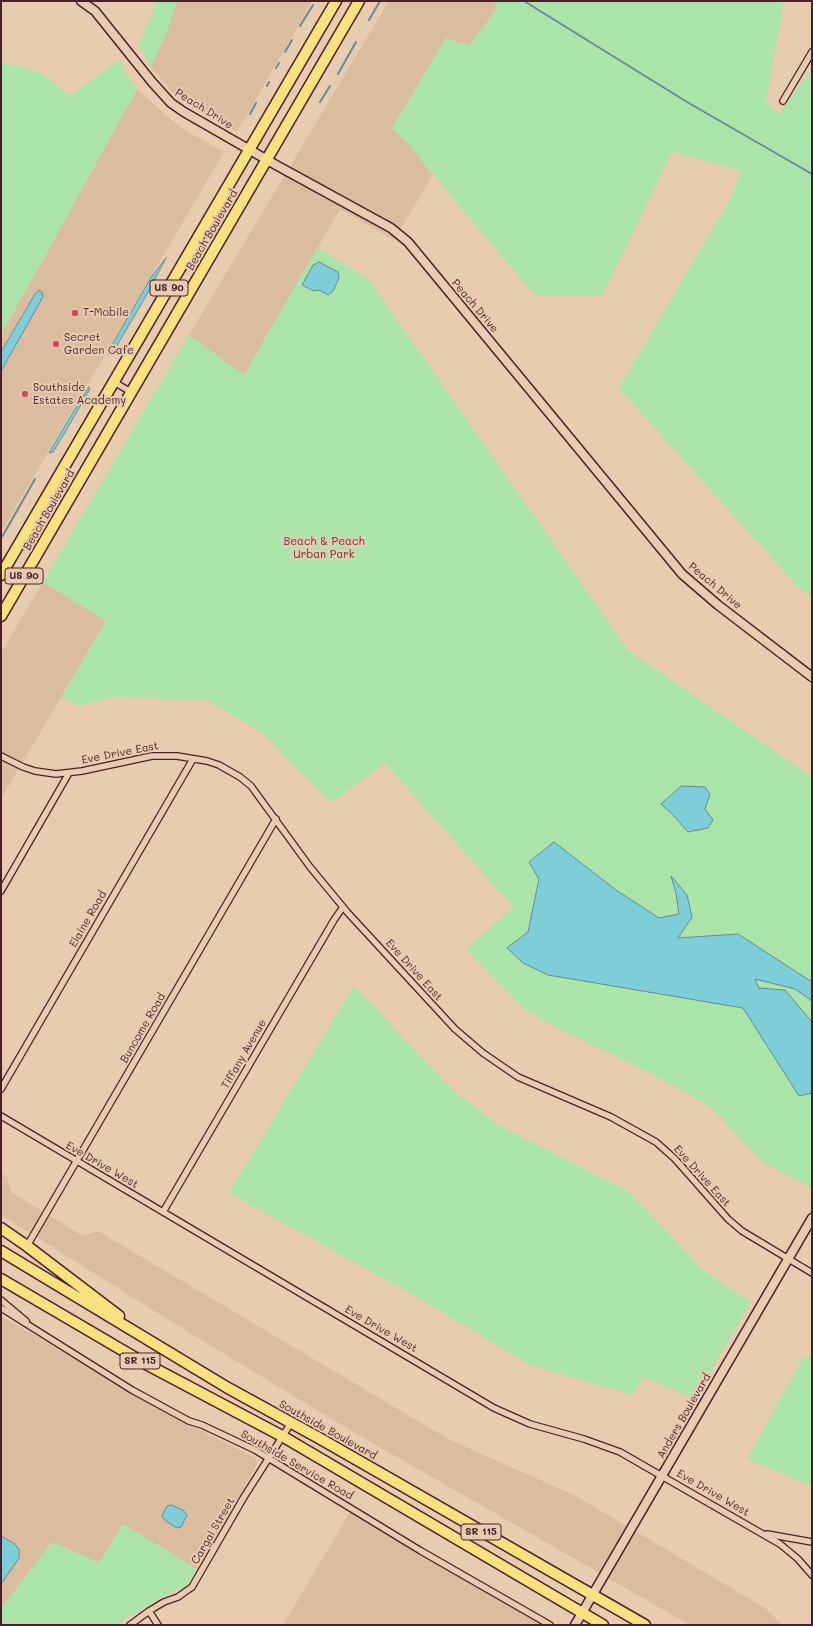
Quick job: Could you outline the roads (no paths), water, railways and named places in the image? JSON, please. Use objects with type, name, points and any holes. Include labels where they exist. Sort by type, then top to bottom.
[{"type":"highway","name":"US 90","points":[[1,575],[336,1]]},
{"type":"highway","name":"Beach Boulevard","points":[[1,616],[359,1]]},
{"type":"highway","points":[[1,1228],[27,1246],[154,1343]]},
{"type":"highway","name":"Southside Boulevard","points":[[1,1252],[228,1388],[645,1625]]},
{"type":"highway","name":"SR 115","points":[[1,1279],[146,1364],[282,1436],[604,1625]]},
{"type":"street","name":"Peach Drive","points":[[81,1],[94,11],[171,103],[267,160],[391,228],[408,242],[682,574],[718,605],[812,677]]},
{"type":"street","points":[[783,101],[812,52]]},
{"type":"street","points":[[114,382],[131,392]]},
{"type":"street","name":"Eve Drive East","points":[[1,756],[35,771],[56,774],[68,773],[152,756],[177,756],[220,765],[240,777],[251,786],[310,867],[343,907],[454,1029],[483,1053],[518,1077],[611,1117],[656,1142],[675,1159],[728,1219],[742,1230],[812,1274]]},
{"type":"street","name":"Elaine Road","points":[[1,1089],[193,759]]},
{"type":"street","points":[[1,891],[68,773]]},
{"type":"street","name":"Buncome Road","points":[[27,1246],[276,819]]},
{"type":"street","name":"Tiffany Avenue","points":[[163,1212],[343,907]]},
{"type":"street","name":"Eve Drive West","points":[[1,1116],[76,1162],[494,1408],[530,1424],[609,1447],[763,1533],[780,1544],[798,1559],[812,1575]]},
{"type":"street","name":"Anders Boulevard","points":[[575,1625],[812,1218]]},
{"type":"street","name":"Southside Service Road","points":[[1,1300],[32,1327]]},
{"type":"street","name":"Southside Service Road","points":[[1,1308],[132,1390],[189,1421],[255,1450],[421,1551],[550,1625]]},
{"type":"street","name":"Cargal Street","points":[[130,1625],[164,1602],[178,1598],[192,1587],[291,1423]]},
{"type":"street","points":[[763,1533],[812,1542]]},
{"type":"street","points":[[149,1611],[158,1625]]},
{"type":"water","points":[[166,258],[115,349],[108,355],[109,350],[152,276]]},
{"type":"water","points":[[319,262],[338,272],[339,278],[333,291],[328,295],[319,290],[314,291],[302,285],[313,265]]},
{"type":"water","points":[[39,290],[42,292],[43,297],[1,371],[1,352],[35,294]]},
{"type":"water","points":[[89,387],[90,389],[64,434],[53,452],[49,453],[78,404]]},
{"type":"water","points":[[681,786],[705,787],[710,794],[705,809],[713,820],[708,828],[688,832],[661,804]]},
{"type":"water","points":[[554,842],[616,890],[659,918],[679,914],[676,893],[671,876],[687,895],[692,917],[678,938],[738,934],[812,982],[812,1001],[795,989],[755,979],[759,988],[785,990],[812,1022],[812,1093],[799,1096],[743,1008],[548,975],[523,963],[507,948],[528,932],[539,879],[529,862]]},
{"type":"water","points":[[171,1505],[183,1510],[187,1515],[181,1527],[177,1528],[166,1521],[162,1516],[167,1506]]},
{"type":"water","points":[[1,1536],[15,1544],[19,1550],[19,1558],[1,1584]]},
{"type":"waterway","points":[[369,20],[380,1]]},
{"type":"waterway","points":[[524,1],[687,102],[812,174]]},
{"type":"waterway","points":[[300,26],[313,5]]},
{"type":"waterway","points":[[285,52],[292,40]]},
{"type":"waterway","points":[[338,74],[356,42]]},
{"type":"waterway","points":[[276,68],[279,63]]},
{"type":"waterway","points":[[267,86],[269,82]]},
{"type":"waterway","points":[[320,102],[330,86]]},
{"type":"waterway","points":[[250,114],[256,103]]},
{"type":"waterway","points":[[2,537],[35,479]]},
{"type":"place","name":"T-Mobile","points":[[75,313]]},
{"type":"place","name":"Secret Garden Cafe","points":[[56,344]]},
{"type":"place","name":"Southside Estates Academy","points":[[25,394]]},
{"type":"park label","name":"Beach & Peach Urban Park","points":[[324,548]]}]
